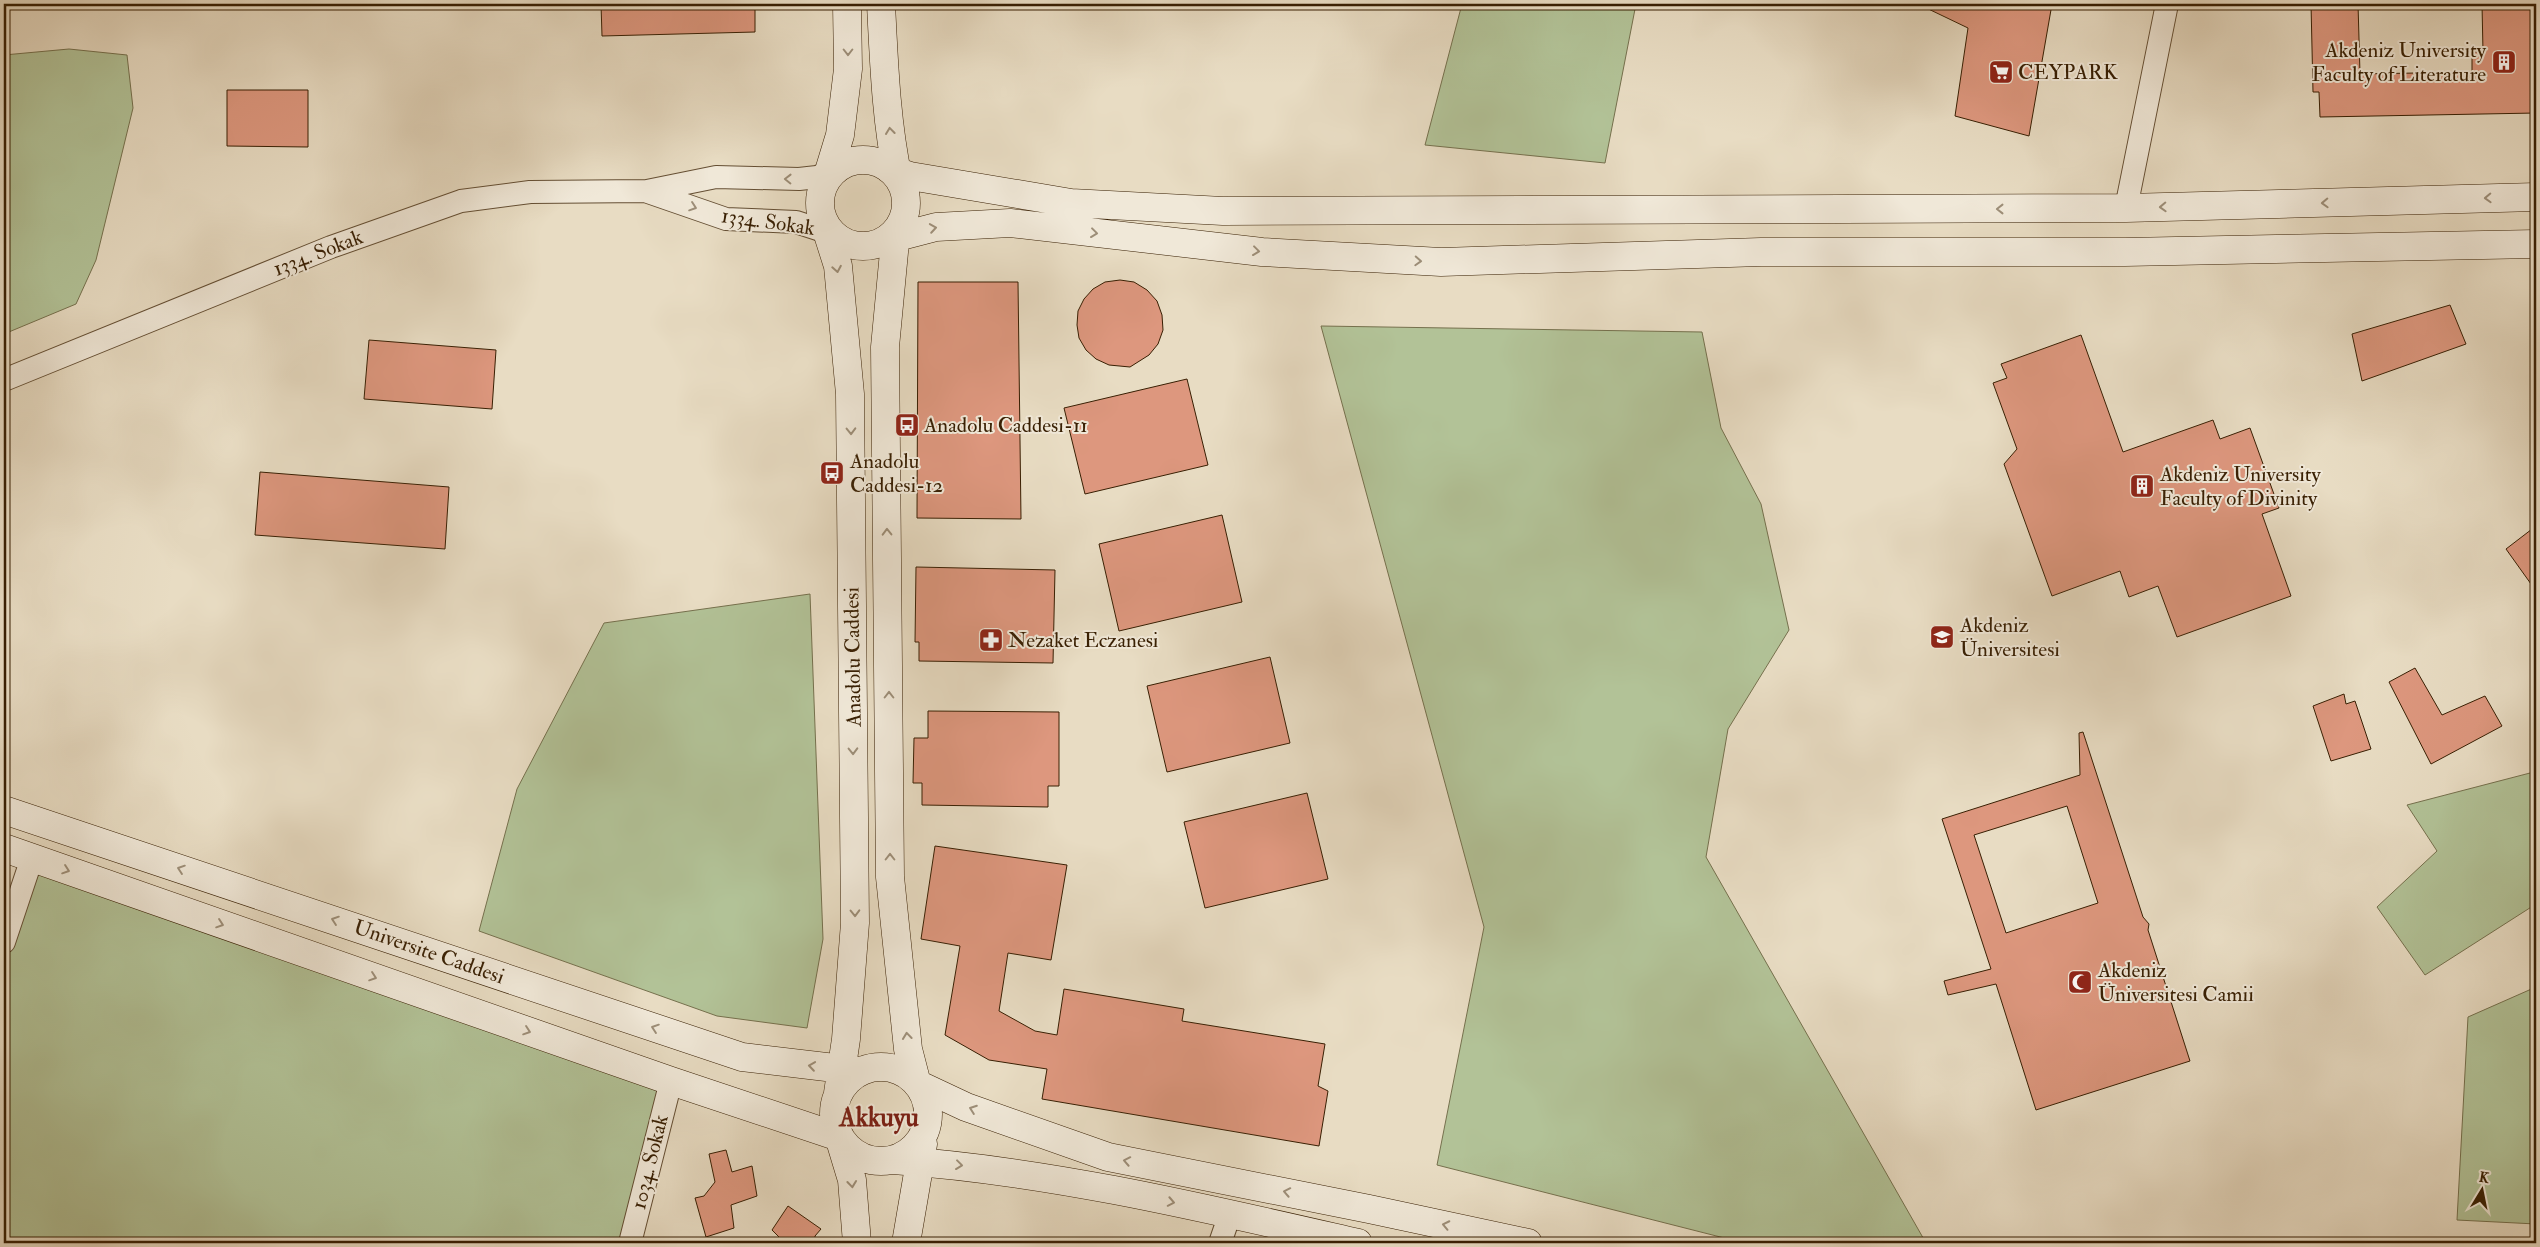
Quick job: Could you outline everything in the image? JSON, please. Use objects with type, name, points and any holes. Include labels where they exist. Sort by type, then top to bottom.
[{"type":"street","points":[[847,4],[848,69],[840,135],[830,174],[821,194],[820,208],[828,229],[844,242],[858,246],[873,245],[892,236],[936,227],[1010,223],[1262,252],[1441,262],[1761,252],[2125,252],[2536,244]]},
{"type":"street","points":[[881,4],[886,101],[894,173],[905,191],[906,205],[904,219],[892,236]]},
{"type":"street","points":[[2126,208],[2167,4]]},
{"type":"street","points":[[830,174],[848,163],[862,160],[876,162],[894,173],[1071,203],[1223,212],[2126,208],[2536,197]]},
{"type":"street","name":"1334. Sokak","points":[[4,380],[331,247],[461,200],[530,192],[647,191],[716,177],[799,179],[830,174]]},
{"type":"street","name":"1334. Sokak","points":[[647,191],[726,219],[796,222],[828,229]]},
{"type":"street","name":"Anadolu Caddesi","points":[[828,229],[838,266],[850,394],[855,923],[847,1078]]},
{"type":"street","name":"Anadolu Caddesi","points":[[892,236],[885,347],[890,876],[908,1049],[917,1084]]},
{"type":"street","name":"Universite Caddesi","points":[[4,810],[742,1057],[847,1078]]},
{"type":"street","name":"Universite Caddesi","points":[[4,848],[671,1081],[840,1137]]},
{"type":"street","points":[[4,942],[32,858]]},
{"type":"street","points":[[856,1243],[852,1180],[840,1137],[834,1123],[834,1107],[847,1078],[875,1067],[891,1068],[906,1074],[917,1084],[966,1107],[1108,1157],[1369,1208],[1528,1243]]},
{"type":"street","name":"1034. Sokak","points":[[630,1243],[671,1081]]},
{"type":"street","points":[[906,1243],[906,1161],[926,1129],[928,1113],[925,1098],[917,1084]]},
{"type":"street","points":[[840,1137],[849,1149],[862,1157],[877,1161],[906,1161],[1043,1176],[1230,1214],[1358,1243]]},
{"type":"street","points":[[1220,1243],[1230,1214]]},
{"type":"green space","points":[[1462,4],[1636,4],[1605,163],[1425,145]]},
{"type":"green space","points":[[69,49],[127,55],[133,108],[96,260],[76,304],[4,334],[4,55]]},
{"type":"green space","points":[[1321,326],[1702,332],[1721,428],[1761,504],[1789,630],[1728,729],[1706,857],[1926,1243],[1744,1243],[1437,1165],[1484,927]]},
{"type":"green space","points":[[810,594],[823,939],[807,1028],[717,1016],[479,931],[517,789],[604,623]]},
{"type":"green space","points":[[2530,773],[2536,779],[2536,904],[2425,975],[2377,907],[2437,851],[2407,805]]},
{"type":"green space","points":[[32,858],[671,1081],[630,1243],[4,1243],[4,942]]},
{"type":"green space","points":[[2536,987],[2536,1224],[2457,1220],[2468,1017]]},
{"type":"building","points":[[601,4],[755,4],[755,32],[602,36]]},
{"type":"building","name":"CEYPARK","points":[[1918,4],[2052,4],[2029,136],[1955,116],[1968,28]]},
{"type":"building","name":"Akdeniz University Faculty of Literature","points":[[2311,4],[2358,4],[2360,74],[2472,72],[2472,52],[2483,52],[2482,4],[2536,4],[2536,113],[2320,117],[2319,92],[2313,92]]},
{"type":"building","points":[[227,90],[308,90],[308,147],[227,146]]},
{"type":"building","points":[[1120,280],[1134,282],[1147,290],[1157,301],[1162,315],[1163,330],[1158,344],[1149,355],[1130,367],[1109,365],[1096,359],[1086,350],[1079,338],[1077,325],[1078,311],[1084,299],[1093,289],[1105,282]]},
{"type":"building","points":[[918,282],[1018,282],[1021,519],[917,518]]},
{"type":"building","points":[[2450,305],[2466,344],[2362,381],[2352,334]]},
{"type":"building","name":"Akdeniz University Faculty of Divinity","points":[[2081,335],[2123,452],[2213,420],[2220,439],[2250,428],[2279,508],[2262,514],[2291,596],[2177,637],[2158,586],[2129,597],[2120,571],[2052,596],[2004,464],[2017,449],[1993,383],[2007,378],[2001,364]]},
{"type":"building","points":[[369,340],[496,350],[492,409],[364,399]]},
{"type":"building","points":[[1187,379],[1208,465],[1085,494],[1064,408]]},
{"type":"building","points":[[260,472],[449,487],[445,549],[255,535]]},
{"type":"building","points":[[1222,515],[1242,602],[1119,631],[1099,544]]},
{"type":"building","points":[[2536,526],[2536,591],[2506,549]]},
{"type":"building","points":[[916,567],[1055,570],[1053,663],[919,661],[919,642],[915,642]]},
{"type":"building","points":[[1270,657],[1290,743],[1167,772],[1147,686]]},
{"type":"building","points":[[2415,668],[2442,715],[2485,696],[2502,726],[2431,764],[2389,682]]},
{"type":"building","points":[[2344,694],[2346,704],[2355,701],[2371,749],[2331,761],[2313,706]]},
{"type":"building","points":[[928,711],[1059,712],[1059,786],[1048,786],[1048,807],[922,805],[922,783],[913,783],[914,738],[928,738]]},
{"type":"building","name":"Akdeniz Üniversitesi Camii","points":[[2083,732],[2143,917],[2149,924],[2148,930],[2190,1061],[2036,1110],[1996,984],[1948,995],[1944,981],[1991,969],[1942,819],[2080,775],[2079,733]],"holes":[[[2067,806],[2098,903],[2006,933],[1974,835]]]},
{"type":"building","points":[[1307,793],[1328,879],[1205,908],[1184,822]]},
{"type":"building","points":[[935,846],[1067,865],[1051,960],[1008,953],[999,1011],[1035,1031],[1057,1035],[1064,989],[1184,1009],[1182,1021],[1325,1044],[1318,1086],[1328,1091],[1319,1146],[1042,1099],[1047,1069],[989,1060],[945,1035],[960,946],[921,939]]},
{"type":"building","points":[[726,1150],[732,1172],[752,1166],[757,1196],[731,1205],[734,1228],[706,1237],[695,1198],[704,1196],[715,1182],[709,1154]]},
{"type":"building","points":[[788,1206],[821,1229],[815,1236],[815,1243],[785,1243],[772,1230]]},
{"type":"place","name":"Akdeniz University Faculty of Literature","points":[[2504,62]]},
{"type":"place","name":"CEYPARK","points":[[2001,72]]},
{"type":"place","name":"Anadolu Caddesi-11","points":[[907,425]]},
{"type":"place","name":"Anadolu Caddesi-12","points":[[832,473]]},
{"type":"place","name":"Akdeniz University Faculty of Divinity","points":[[2142,486]]},
{"type":"place","name":"Akdeniz Üniversitesi","points":[[1942,637]]},
{"type":"place","name":"Nezaket Eczanesi","points":[[991,640]]},
{"type":"place","name":"Akdeniz Üniversitesi Camii","points":[[2080,982]]},
{"type":"district","name":"Akkuyu","points":[[879,1118]]}]
